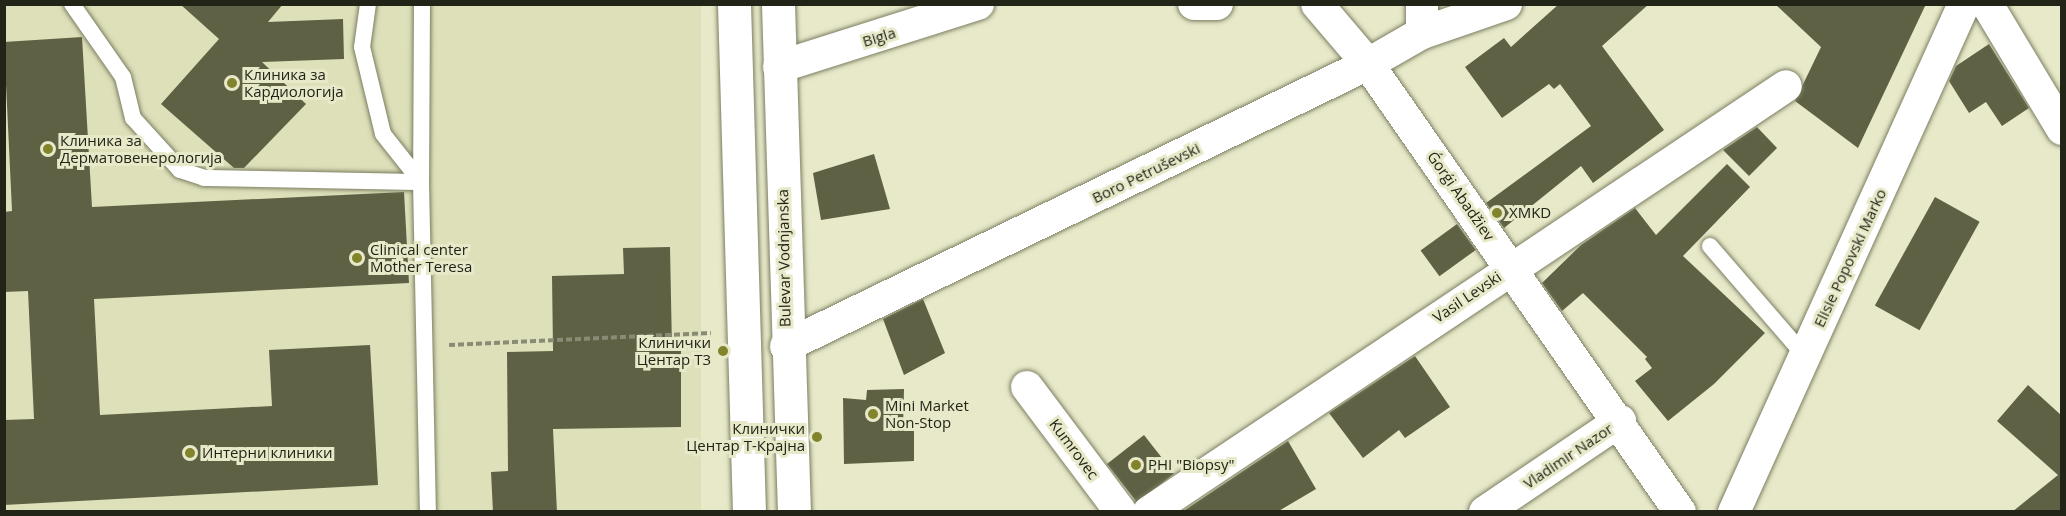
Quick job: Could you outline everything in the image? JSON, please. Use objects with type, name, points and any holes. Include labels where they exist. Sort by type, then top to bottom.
[{"type":"street","points":[[734,4],[749,512]]},
{"type":"street","name":"Bulevar Vodnjanska","points":[[778,4],[786,346],[794,512]]},
{"type":"street","name":"Bigla","points":[[779,67],[978,4]]},
{"type":"street","points":[[1194,4],[1217,4]]},
{"type":"street","points":[[1289,4],[1324,14]]},
{"type":"street","name":"Boro Petruševski","points":[[786,346],[1368,64],[1422,19],[1506,4]]},
{"type":"street","name":"Elisie Popovski Marko","points":[[1734,512],[1964,4]]},
{"type":"street","points":[[1988,4],[2061,129]]},
{"type":"street","name":"Ǵorǵi Abadžiev","points":[[1324,14],[1368,64],[1620,421],[1680,512]]},
{"type":"street","name":"Vasil Levski","points":[[1149,512],[1510,268],[1786,86]]},
{"type":"street","name":"Kumrovec","points":[[1027,387],[1121,512]]},
{"type":"street","name":"Vladimir Nazor","points":[[1485,512],[1620,421]]},
{"type":"lane","points":[[72,4],[123,77],[133,118],[180,170],[204,178],[421,182]]},
{"type":"lane","points":[[368,4],[362,47],[383,134],[421,182]]},
{"type":"lane","points":[[422,4],[421,182],[428,512]]},
{"type":"lane","points":[[1710,246],[1805,356]]},
{"type":"path","points":[[424,346],[722,333]]},
{"type":"shaded area","name":"Clinical center Mother Teresa","points":[[4,5],[701,5],[701,511],[4,511]]},
{"type":"building","name":"Клиника за Кардиологија","points":[[180,4],[283,4],[268,22],[343,19],[344,59],[262,62],[306,104],[244,168],[234,168],[161,104],[219,39]]},
{"type":"building","points":[[1559,4],[1649,4],[1602,46],[1664,130],[1593,183],[1581,166],[1504,228],[1486,203],[1591,126],[1560,84],[1554,89],[1549,84],[1502,118],[1465,67],[1504,38],[1511,47]]},
{"type":"building","points":[[1775,4],[1926,4],[1858,148],[1795,101],[1821,47]]},
{"type":"building","points":[[82,37],[92,207],[404,192],[409,283],[94,299],[100,415],[272,406],[269,350],[370,345],[378,485],[4,505],[4,420],[34,419],[28,291],[4,292],[4,212],[12,211],[4,42]]},
{"type":"building","points":[[1989,44],[2029,108],[2002,126],[1986,102],[1969,113],[1949,81],[1956,66]]},
{"type":"building","points":[[1757,127],[1777,148],[1749,176],[1723,150]]},
{"type":"building","points":[[874,154],[890,209],[821,220],[813,173]]},
{"type":"building","points":[[1727,164],[1750,187],[1683,256],[1765,333],[1714,384],[1668,421],[1635,381],[1652,368],[1645,359],[1647,357],[1583,293],[1562,311],[1542,283],[1581,245],[1635,208],[1656,235]]},
{"type":"building","points":[[1935,197],[1980,222],[1919,330],[1875,305]]},
{"type":"building","points":[[1457,224],[1476,250],[1439,276],[1421,250]]},
{"type":"building","points":[[670,247],[672,349],[681,349],[681,427],[553,429],[557,512],[493,512],[491,472],[508,471],[507,352],[553,351],[552,276],[624,274],[623,248]]},
{"type":"building","points":[[923,299],[945,353],[904,375],[883,319]]},
{"type":"building","points":[[1415,356],[1450,407],[1405,438],[1399,430],[1363,458],[1329,413]]},
{"type":"building","points":[[2028,385],[2061,415],[2061,512],[2012,512],[2058,475],[1997,421]]},
{"type":"building","name":"Mini Market Non-Stop","points":[[904,389],[903,429],[914,428],[914,461],[844,464],[843,398],[866,400],[867,390]]},
{"type":"building","name":"PHI \"Biopsy\"","points":[[1144,435],[1174,474],[1137,503],[1107,464]]},
{"type":"building","points":[[1288,441],[1316,489],[1277,512],[1182,512]]},
{"type":"place","name":"Клиника за Кардиологија","points":[[232,83]]},
{"type":"place","name":"Клиника за Дерматовенерологија","points":[[48,149]]},
{"type":"place","name":"XMKD","points":[[1497,213]]},
{"type":"place","name":"Clinical center Mother Teresa","points":[[357,258]]},
{"type":"place","name":"Клинички Центар Т3","points":[[723,351]]},
{"type":"place","name":"Mini Market Non-Stop","points":[[873,414]]},
{"type":"place","name":"Клинички Центар Т-Крајна","points":[[817,437]]},
{"type":"place","name":"Интерни клиники","points":[[190,453]]},
{"type":"place","name":"PHI \"Biopsy\"","points":[[1136,465]]}]
